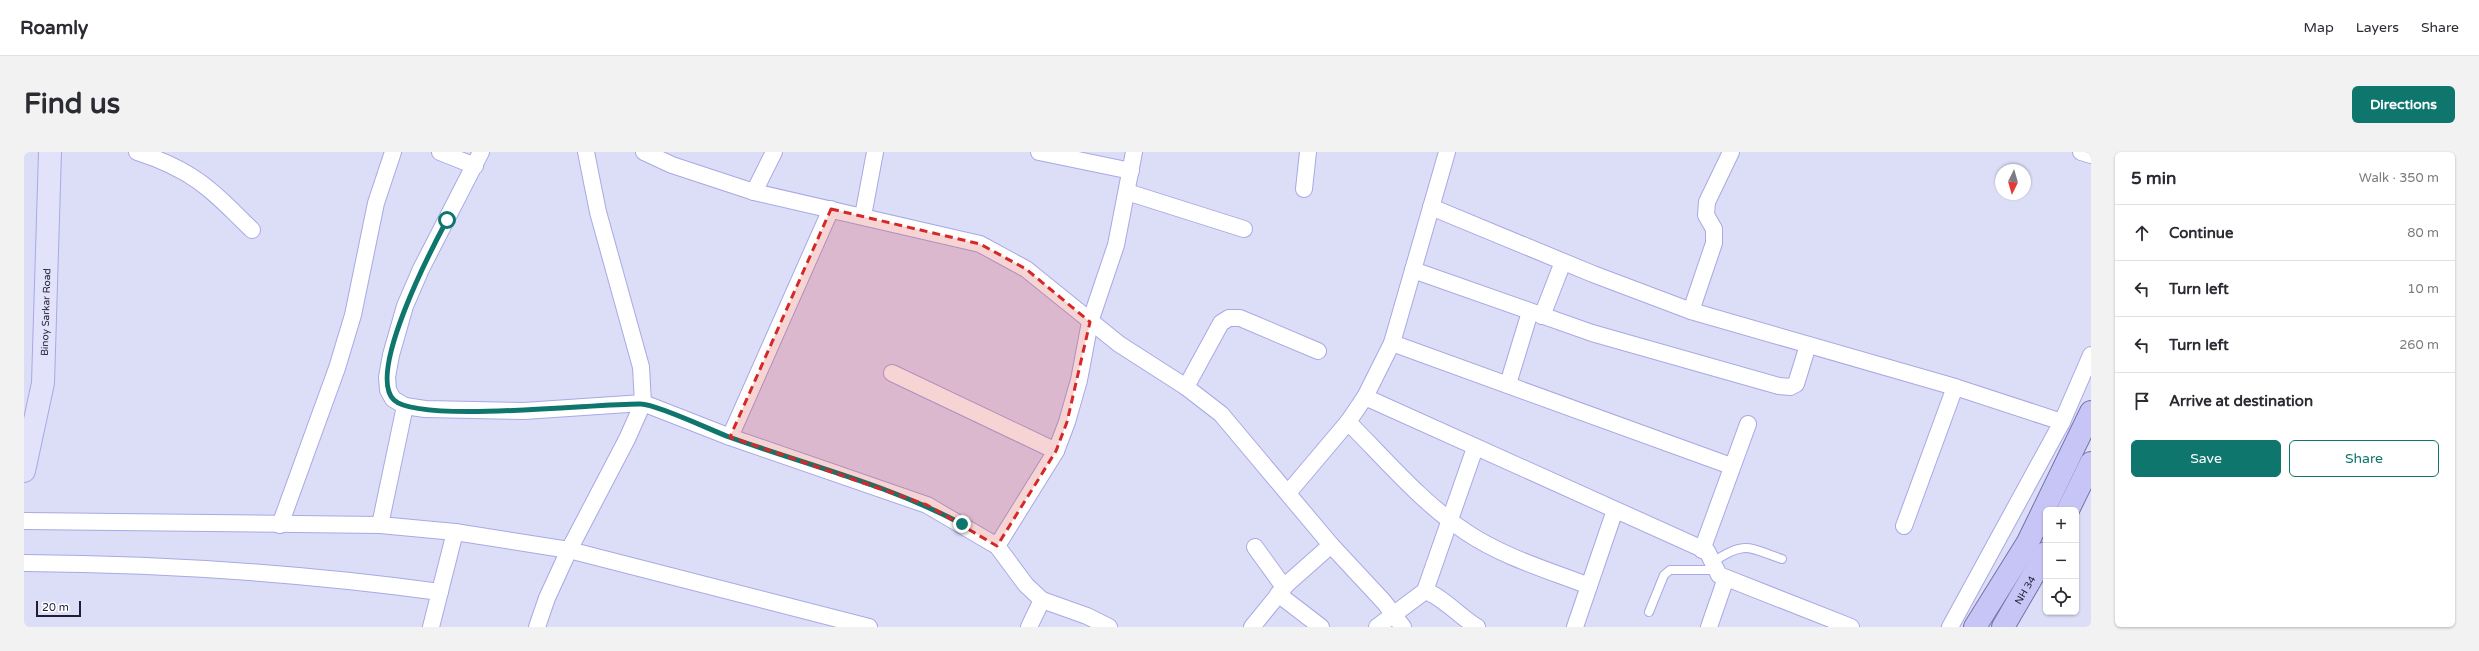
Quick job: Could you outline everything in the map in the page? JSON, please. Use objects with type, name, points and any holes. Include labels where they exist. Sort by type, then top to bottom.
[{"type":"main road","points":[[1975,627],[2028,542],[2091,412]]},
{"type":"main road","points":[[2069,507],[2091,463]]},
{"type":"main road","name":"NH 34","points":[[2003,627],[2043,558]]},
{"type":"street","name":"Binoy Sarkar Road","points":[[24,471],[28,433],[43,383],[50,152]]},
{"type":"street","points":[[137,152],[162,160],[189,173],[211,189],[252,230]]},
{"type":"street","points":[[280,525],[337,368],[353,315],[376,203],[393,152]]},
{"type":"street","points":[[440,152],[478,159],[421,269],[405,306],[391,355],[388,378],[388,390],[393,399],[405,406],[425,409],[524,411],[643,403],[730,437],[927,505],[996,546],[1026,585],[1042,600],[1087,616],[1109,627]]},
{"type":"street","points":[[537,627],[546,598],[569,550],[627,440],[643,403],[641,367],[598,212],[586,152]]},
{"type":"street","points":[[644,152],[672,165],[754,192],[980,244],[1026,269],[1119,344],[1186,387],[1221,414],[1331,546],[1398,621]]},
{"type":"street","points":[[754,192],[774,152]]},
{"type":"street","points":[[863,216],[875,152]]},
{"type":"street","points":[[1039,152],[1131,171]]},
{"type":"street","points":[[996,546],[1056,451],[1067,422],[1079,380],[1090,322],[1116,245],[1134,152]]},
{"type":"street","points":[[1304,189],[1308,152]]},
{"type":"street","points":[[1288,493],[1348,422],[1365,397],[1392,343],[1447,152]]},
{"type":"street","points":[[1691,311],[1714,243],[1714,230],[1706,215],[1707,202],[1731,152]]},
{"type":"street","points":[[2082,152],[2091,155]]},
{"type":"street","points":[[1127,192],[1244,229]]},
{"type":"street","points":[[1431,207],[1563,262],[1691,311],[1955,387],[2062,422]]},
{"type":"street","points":[[730,437],[831,209]]},
{"type":"street","points":[[1508,384],[1536,314],[1563,262]]},
{"type":"street","points":[[1413,270],[1536,314],[1651,351],[1779,386],[1790,387],[1796,384],[1808,345]]},
{"type":"street","points":[[1186,387],[1221,323],[1229,318],[1240,318],[1318,351]]},
{"type":"street","points":[[1392,343],[1731,466]]},
{"type":"street","points":[[1950,627],[2062,422],[2091,355]]},
{"type":"street","points":[[892,373],[1056,451]]},
{"type":"street","points":[[1904,526],[1955,387]]},
{"type":"street","points":[[1365,397],[1710,554],[1718,570],[1709,627]]},
{"type":"street","points":[[380,525],[405,406]]},
{"type":"street","points":[[1348,422],[1436,509],[1467,533],[1513,556],[1589,586]]},
{"type":"street","points":[[1702,550],[1731,466],[1748,424]]},
{"type":"street","points":[[1424,591],[1475,448]]},
{"type":"street","points":[[2079,509],[2091,487]]},
{"type":"street","points":[[1575,627],[1614,510]]},
{"type":"street","points":[[24,521],[380,525],[454,532],[569,550],[869,627]]},
{"type":"street","points":[[431,627],[454,532]]},
{"type":"street","points":[[1252,627],[1282,589],[1331,546]]},
{"type":"street","points":[[1255,547],[1281,583],[1282,589],[1321,627]]},
{"type":"street","points":[[24,563],[214,568],[311,576],[440,592]]},
{"type":"street","points":[[1718,570],[1851,627]]},
{"type":"street","points":[[2013,627],[2043,575]]},
{"type":"street","points":[[1377,627],[1398,621],[1416,595],[1424,591],[1433,593],[1459,616],[1477,627]]},
{"type":"street","points":[[1029,627],[1042,600]]},
{"type":"lane","points":[[1650,612],[1664,575],[1670,570],[1718,570],[1738,547],[1750,548],[1782,559]]},
{"type":"highlighted area","points":[[831,209],[980,244],[1026,269],[1090,322],[1067,422],[1056,451],[997,546],[927,505],[730,437]]},
{"type":"route","points":[[447,220],[421,269],[405,306],[391,355],[388,378],[388,390],[393,399],[405,406],[425,409],[524,411],[643,403],[730,437],[927,505],[962,524]]}]
